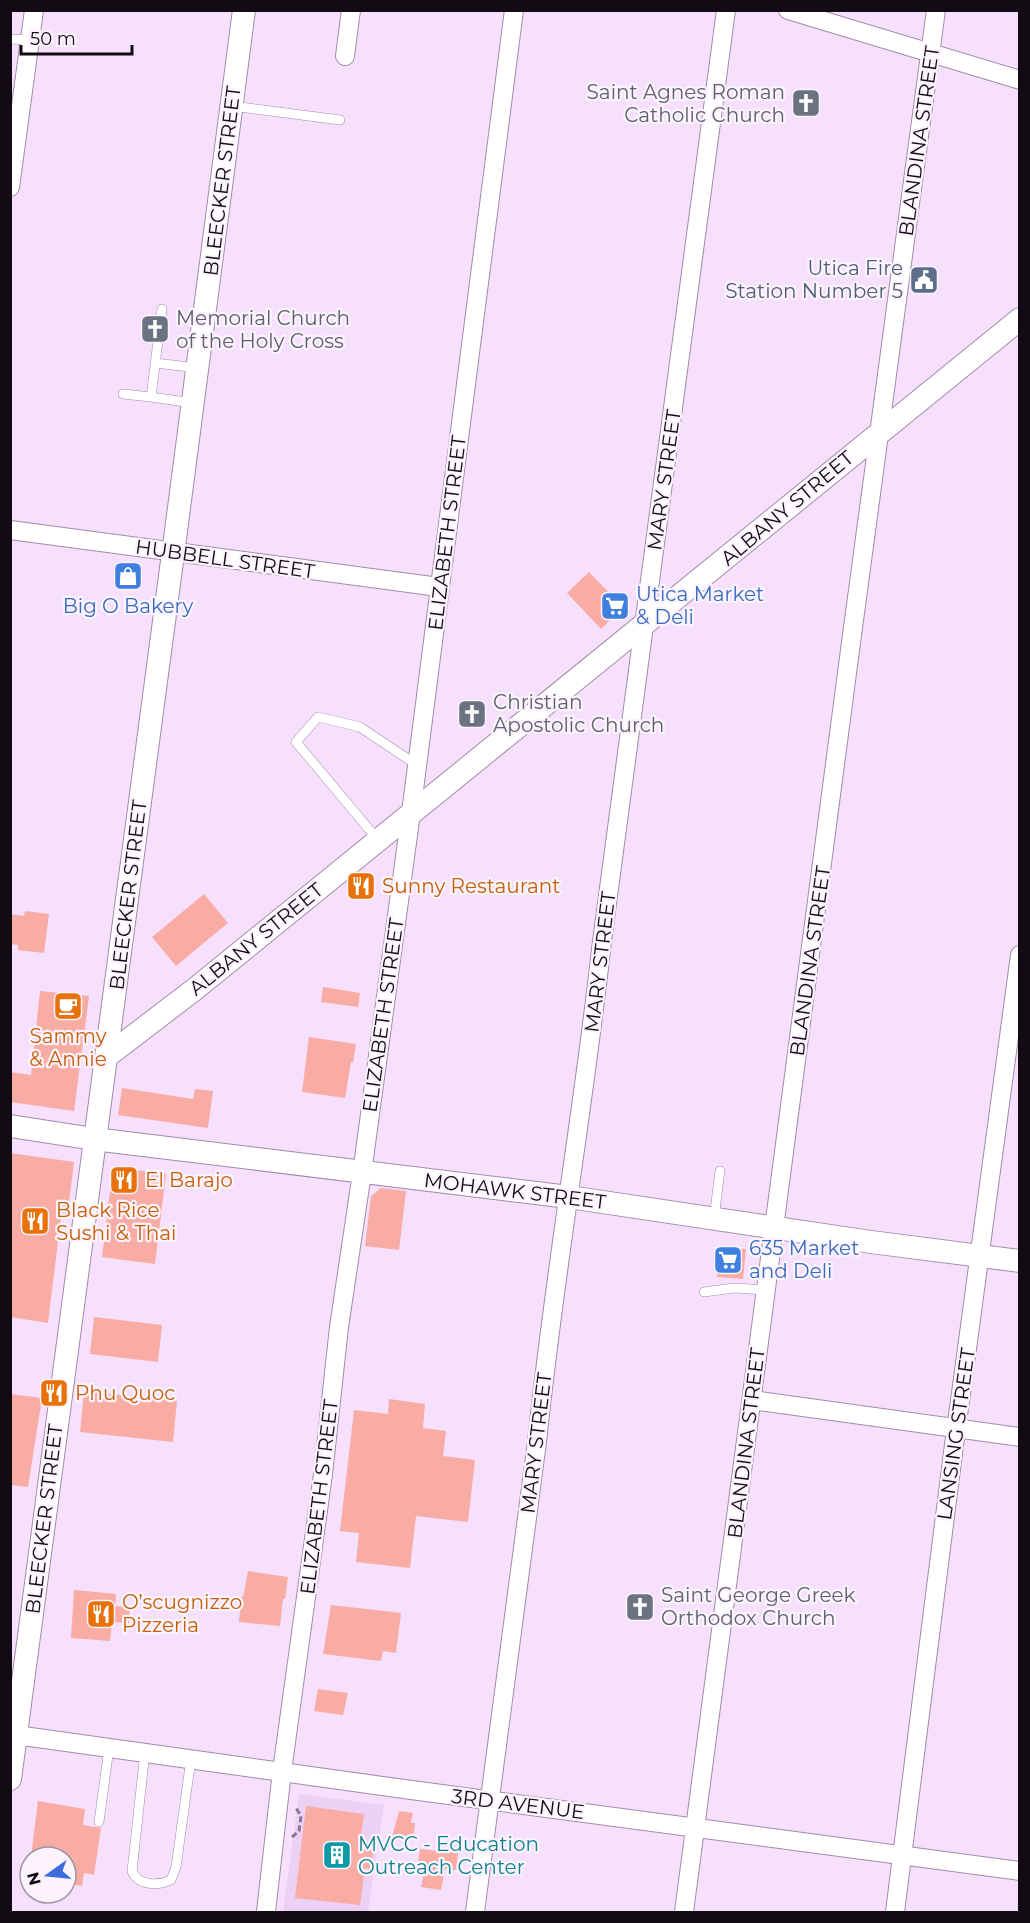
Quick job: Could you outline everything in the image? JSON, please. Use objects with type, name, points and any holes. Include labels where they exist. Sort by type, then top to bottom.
[{"type":"street","points":[[10,187],[14,136],[33,10]]},
{"type":"street","name":"BLEECKER STREET","points":[[10,1779],[21,1670],[119,972],[244,10]]},
{"type":"street","points":[[345,56],[351,10]]},
{"type":"street","name":"ELIZABETH STREET","points":[[266,1912],[282,1771],[323,1474],[339,1327],[411,813],[514,10]]},
{"type":"street","name":"MARY STREET","points":[[475,1912],[726,10]]},
{"type":"street","points":[[788,10],[1020,80]]},
{"type":"street","name":"BLANDINA STREET","points":[[684,1912],[936,10]]},
{"type":"street","name":"ALBANY STREET","points":[[106,1057],[195,989],[879,431],[1020,319]]},
{"type":"street","name":"HUBBELL STREET","points":[[10,530],[439,587]]},
{"type":"street","name":"LANSING STREET","points":[[895,1912],[956,1430],[1020,955]]},
{"type":"street","name":"MOHAWK STREET","points":[[10,1126],[94,1139],[569,1197],[871,1242],[1020,1261]]},
{"type":"street","points":[[752,1400],[956,1430],[1020,1437]]},
{"type":"street","name":"3RD AVENUE","points":[[16,1735],[1020,1871]]},
{"type":"lane","points":[[10,39],[30,40]]},
{"type":"lane","points":[[232,106],[340,120]]},
{"type":"lane","points":[[151,397],[162,309]]},
{"type":"lane","points":[[155,363],[198,368]]},
{"type":"lane","points":[[123,394],[193,404]]},
{"type":"lane","points":[[378,840],[296,742],[318,717],[360,727],[417,765]]},
{"type":"lane","points":[[714,1218],[720,1172]]},
{"type":"lane","points":[[704,1292],[734,1288],[766,1290]]},
{"type":"lane","points":[[99,1822],[109,1748]]},
{"type":"lane","points":[[145,1752],[132,1871],[135,1878],[140,1881],[163,1884],[171,1880],[176,1868],[191,1759]]},
{"type":"path","points":[[292,1837],[299,1831],[301,1816],[296,1808]]},
{"type":"shaded area","points":[[299,1794],[384,1805],[368,1912],[283,1912]]},
{"type":"building","points":[[589,572],[623,607],[601,629],[567,593]]},
{"type":"building","points":[[204,894],[228,923],[176,966],[152,937]]},
{"type":"building","points":[[25,911],[49,914],[44,953],[18,950],[18,945],[10,944],[10,914],[24,916]]},
{"type":"building","points":[[323,987],[360,993],[358,1007],[321,1002]]},
{"type":"building","points":[[40,991],[89,996],[74,1111],[10,1102],[10,1072],[31,1075]]},
{"type":"building","points":[[309,1037],[356,1044],[345,1098],[302,1092]]},
{"type":"building","points":[[122,1088],[193,1099],[195,1089],[213,1091],[208,1128],[118,1115]]},
{"type":"building","points":[[10,1153],[74,1162],[67,1218],[61,1217],[48,1323],[10,1317],[12,1283],[10,1282]]},
{"type":"building","points":[[113,1167],[166,1174],[155,1264],[102,1257]]},
{"type":"building","points":[[381,1188],[406,1191],[399,1250],[365,1246],[371,1196]]},
{"type":"building","points":[[720,1247],[746,1249],[743,1279],[717,1277]]},
{"type":"building","points":[[94,1317],[162,1325],[158,1362],[90,1354]]},
{"type":"building","points":[[84,1391],[177,1401],[173,1442],[80,1432]]},
{"type":"building","points":[[10,1394],[42,1398],[28,1487],[10,1485]]},
{"type":"building","points":[[389,1399],[425,1404],[423,1428],[446,1431],[443,1456],[475,1460],[468,1522],[416,1516],[410,1568],[356,1562],[359,1533],[340,1531],[354,1410],[388,1414]]},
{"type":"building","points":[[248,1571],[288,1577],[280,1626],[239,1622],[241,1597],[243,1597]]},
{"type":"building","name":"O’scugnizzo Pizzeria","points":[[74,1590],[116,1594],[115,1606],[130,1607],[129,1623],[112,1622],[110,1641],[71,1638]]},
{"type":"building","points":[[331,1605],[401,1613],[396,1653],[383,1651],[381,1661],[323,1654]]},
{"type":"building","points":[[318,1689],[348,1693],[343,1715],[314,1711]]},
{"type":"building","points":[[38,1801],[85,1809],[83,1825],[101,1828],[94,1875],[84,1873],[82,1886],[78,1886],[78,1845],[32,1845]]},
{"type":"building","name":"MVCC - Education Outreach Center","points":[[306,1806],[364,1814],[360,1844],[374,1846],[371,1869],[365,1868],[360,1905],[295,1898]]},
{"type":"building","points":[[399,1811],[413,1813],[411,1823],[415,1823],[413,1839],[392,1837]]},
{"type":"building","points":[[420,1849],[458,1853],[456,1870],[445,1869],[441,1890],[421,1887],[425,1869],[417,1869]]},
{"type":"place","name":"Saint Agnes Roman Catholic Church","points":[[806,103]]},
{"type":"place","name":"Utica Fire Station Number 5","points":[[924,280]]},
{"type":"place","name":"Memorial Church of the Holy Cross","points":[[155,329]]},
{"type":"place","name":"Big O Bakery","points":[[128,576]]},
{"type":"place","name":"Utica Market & Deli","points":[[615,606]]},
{"type":"place","name":"Christian Apostolic Church","points":[[472,714]]},
{"type":"place","name":"Sunny Restaurant","points":[[361,886]]},
{"type":"place","name":"Sammy & Annie","points":[[68,1006]]},
{"type":"place","name":"El Barajo","points":[[124,1180]]},
{"type":"place","name":"Black Rice Sushi & Thai","points":[[35,1221]]},
{"type":"place","name":"635 Market and Deli","points":[[728,1260]]},
{"type":"place","name":"Phu Quoc","points":[[54,1393]]},
{"type":"place","name":"Saint George Greek Orthodox Church","points":[[640,1607]]},
{"type":"place","name":"O’scugnizzo Pizzeria","points":[[101,1614]]},
{"type":"place","name":"MVCC - Education Outreach Center","points":[[337,1855]]}]
